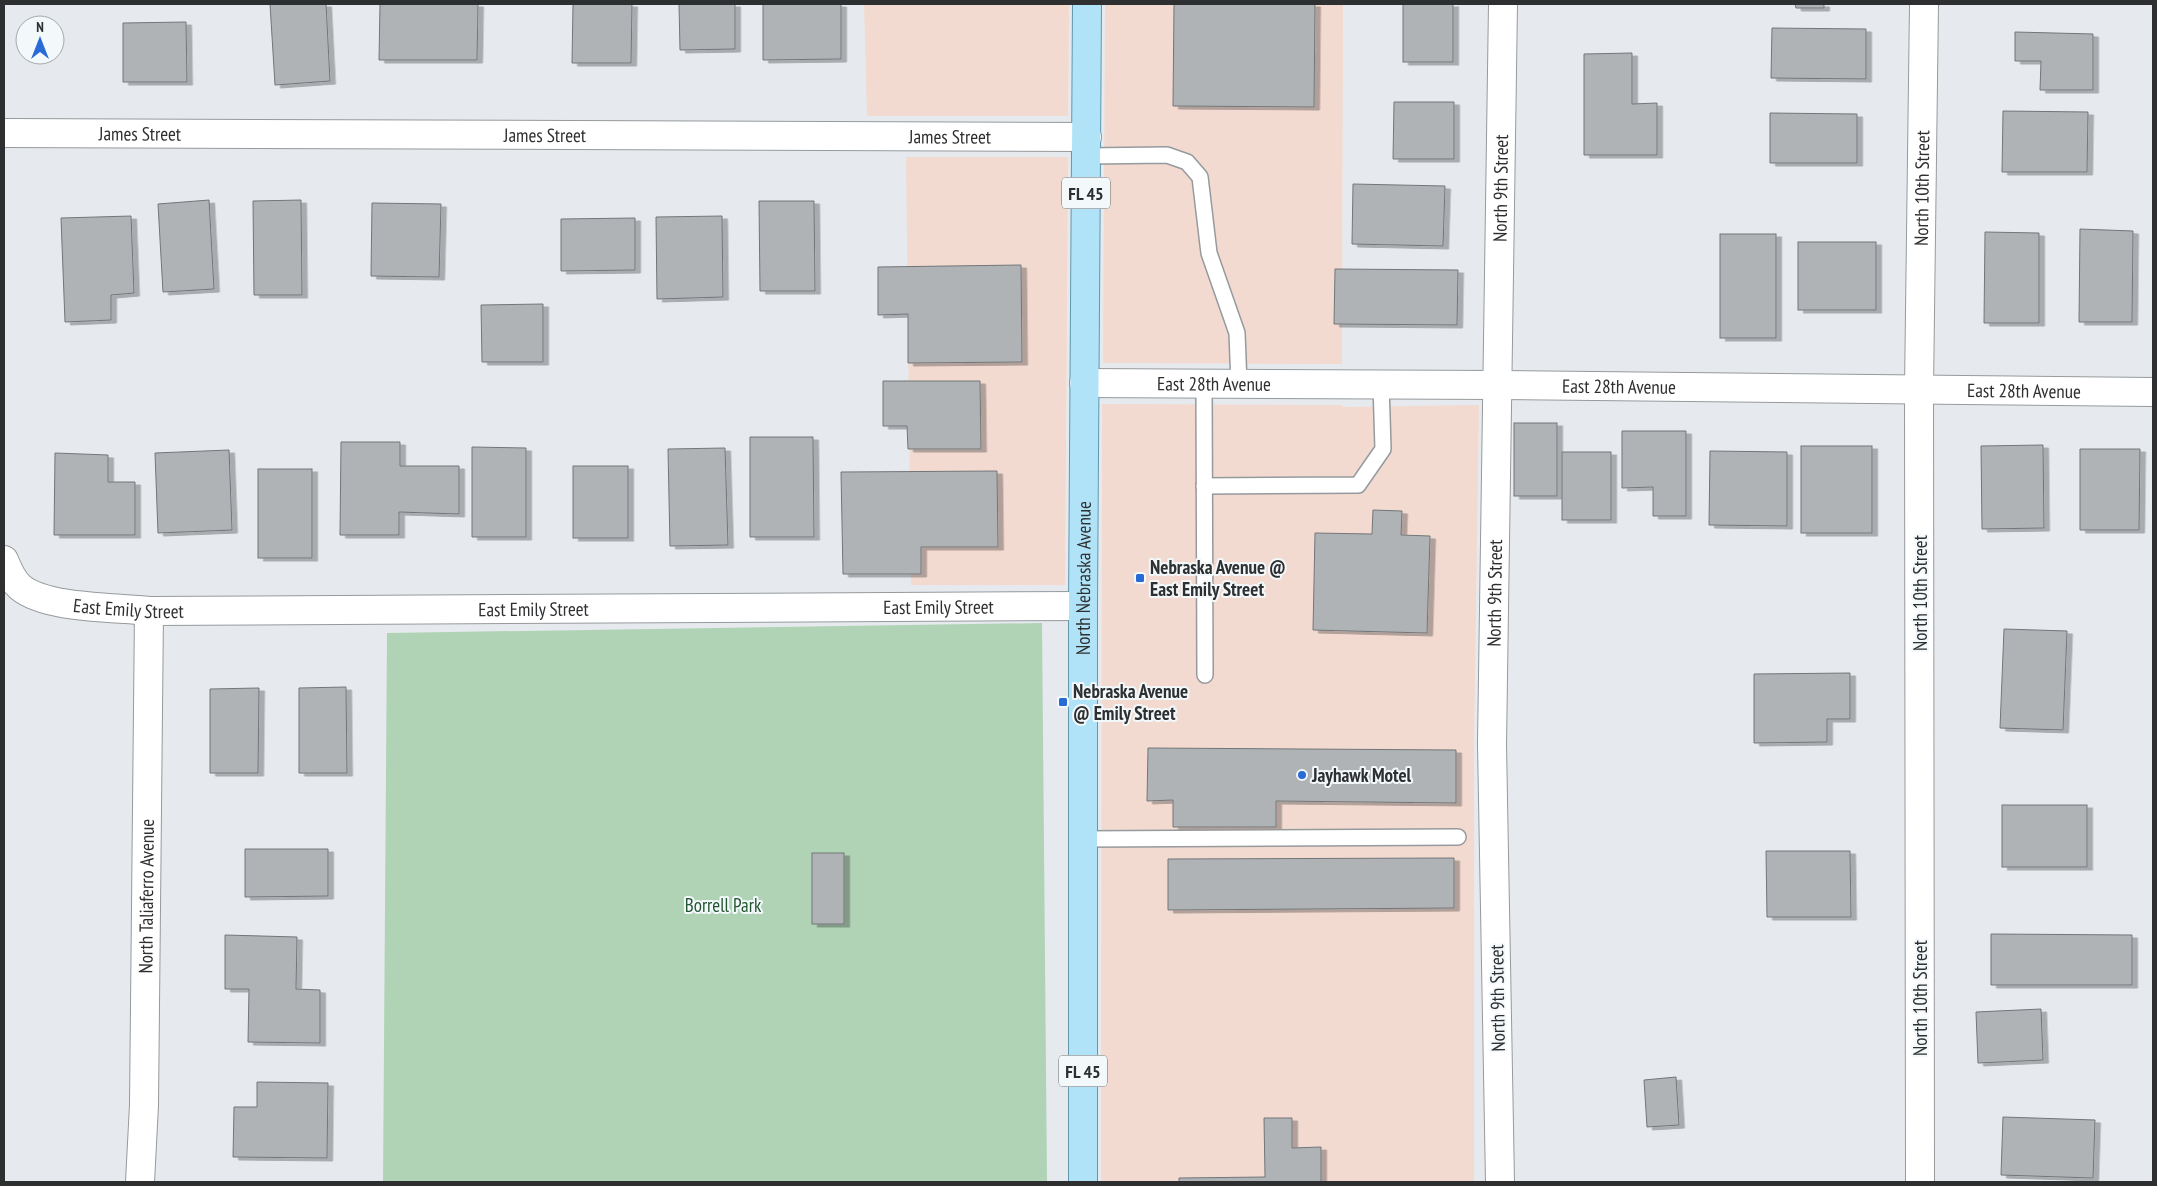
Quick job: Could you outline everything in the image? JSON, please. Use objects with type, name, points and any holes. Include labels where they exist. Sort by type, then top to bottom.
[{"type":"main road","name":"North Nebraska Avenue","points":[[1083,1182],[1083,606],[1087,4]]},
{"type":"street","name":"North 9th Street","points":[[1500,1182],[1492,744],[1503,4]]},
{"type":"street","name":"North 10th Street","points":[[1920,1182],[1920,389],[1924,4]]},
{"type":"street","name":"James Street","points":[[4,133],[1087,146]]},
{"type":"street","name":"East 28th Avenue","points":[[1084,383],[1381,384],[2153,392]]},
{"type":"street","name":"East Emily Street","points":[[4,560],[9,574],[18,585],[27,592],[42,599],[149,610],[1083,606]]},
{"type":"street","name":"North Taliaferro Avenue","points":[[140,1182],[144,1105],[149,610]]},
{"type":"lane","points":[[1087,146],[1167,155],[1187,162],[1200,177],[1209,253],[1237,333],[1239,384]]},
{"type":"lane","points":[[1204,384],[1205,675]]},
{"type":"lane","points":[[1204,486],[1358,485],[1383,449],[1381,384]]},
{"type":"lane","points":[[1084,839],[1458,837]]},
{"type":"shaded area","points":[[864,4],[1069,4],[1068,116],[867,116]]},
{"type":"shaded area","points":[[1105,4],[1343,4],[1342,364],[1103,363]]},
{"type":"shaded area","points":[[906,157],[1068,157],[1065,585],[911,585]]},
{"type":"shaded area","points":[[1102,404],[1342,405],[1343,407],[1479,405],[1474,744],[1474,1182],[1101,1182]]},
{"type":"green space","name":"Borrell Park","points":[[1042,623],[1047,1182],[383,1182],[387,633]]},
{"type":"building","points":[[270,4],[326,4],[330,81],[275,85]]},
{"type":"building","points":[[380,4],[478,4],[477,60],[379,60]]},
{"type":"building","points":[[573,4],[632,4],[631,63],[572,63]]},
{"type":"building","points":[[679,4],[735,4],[735,49],[680,50]]},
{"type":"building","points":[[763,4],[841,4],[841,59],[763,60]]},
{"type":"building","points":[[1174,4],[1315,4],[1314,107],[1173,106]]},
{"type":"building","points":[[1403,4],[1453,4],[1453,62],[1403,62]]},
{"type":"building","points":[[1795,4],[1824,4],[1824,8],[1796,8]]},
{"type":"building","points":[[186,22],[187,82],[123,82],[123,23]]},
{"type":"building","points":[[1772,28],[1866,29],[1866,79],[1771,78]]},
{"type":"building","points":[[2015,32],[2093,34],[2093,90],[2040,90],[2041,61],[2015,61]]},
{"type":"building","points":[[1632,53],[1632,104],[1657,103],[1657,155],[1584,155],[1584,54]]},
{"type":"building","points":[[1394,102],[1454,102],[1454,159],[1393,159]]},
{"type":"building","points":[[2003,111],[2088,112],[2087,172],[2002,172]]},
{"type":"building","points":[[1770,113],[1857,114],[1857,163],[1770,163]]},
{"type":"building","points":[[1353,184],[1445,186],[1443,246],[1352,244]]},
{"type":"building","points":[[209,200],[214,289],[163,292],[158,204]]},
{"type":"building","points":[[301,200],[302,295],[254,295],[253,201]]},
{"type":"building","points":[[759,201],[814,201],[815,291],[760,291]]},
{"type":"building","points":[[372,203],[441,204],[439,277],[371,276]]},
{"type":"building","points":[[131,216],[134,293],[111,295],[111,320],[65,322],[61,218]]},
{"type":"building","points":[[722,216],[723,297],[657,299],[656,217]]},
{"type":"building","points":[[635,218],[635,270],[561,271],[561,219]]},
{"type":"building","points":[[2080,229],[2133,231],[2132,322],[2079,322]]},
{"type":"building","points":[[1985,232],[2039,233],[2039,323],[1984,323]]},
{"type":"building","points":[[1720,234],[1776,234],[1776,338],[1720,338]]},
{"type":"building","points":[[1798,242],[1876,242],[1876,310],[1798,310]]},
{"type":"building","points":[[1021,265],[1022,362],[908,363],[908,314],[878,315],[878,267]]},
{"type":"building","points":[[1335,269],[1458,270],[1457,325],[1334,324]]},
{"type":"building","points":[[543,304],[543,362],[482,362],[481,305]]},
{"type":"building","points":[[883,381],[980,381],[981,449],[908,449],[907,426],[883,426]]},
{"type":"building","points":[[1514,423],[1557,423],[1557,496],[1514,496]]},
{"type":"building","points":[[1622,431],[1686,431],[1686,516],[1653,516],[1653,487],[1622,488]]},
{"type":"building","points":[[750,437],[813,437],[814,537],[750,537]]},
{"type":"building","points":[[341,442],[400,442],[400,466],[459,466],[459,514],[399,512],[399,535],[340,535]]},
{"type":"building","points":[[2043,445],[2044,528],[1982,529],[1981,446]]},
{"type":"building","points":[[1801,446],[1872,446],[1872,533],[1801,533]]},
{"type":"building","points":[[472,447],[526,448],[526,537],[472,537]]},
{"type":"building","points":[[725,448],[728,545],[670,546],[668,449]]},
{"type":"building","points":[[2080,449],[2140,449],[2139,530],[2080,530]]},
{"type":"building","points":[[229,450],[232,530],[158,533],[155,453]]},
{"type":"building","points":[[1710,451],[1787,452],[1787,526],[1709,525]]},
{"type":"building","points":[[1562,452],[1611,452],[1611,520],[1562,520]]},
{"type":"building","points":[[55,453],[108,455],[108,482],[135,482],[135,535],[54,535]]},
{"type":"building","points":[[573,466],[628,466],[628,538],[573,538]]},
{"type":"building","points":[[258,469],[312,469],[312,558],[258,558]]},
{"type":"building","points":[[997,471],[998,547],[921,547],[921,574],[843,574],[841,472]]},
{"type":"building","points":[[1373,510],[1402,511],[1401,535],[1430,536],[1427,633],[1313,630],[1315,533],[1372,534]]},
{"type":"building","points":[[2004,629],[2067,631],[2063,730],[2000,728]]},
{"type":"building","points":[[1850,673],[1850,719],[1827,719],[1827,742],[1754,743],[1754,674]]},
{"type":"building","points":[[346,687],[347,773],[299,773],[299,688]]},
{"type":"building","points":[[259,688],[258,773],[210,773],[210,689]]},
{"type":"building","name":"Jayhawk Motel","points":[[1148,748],[1456,750],[1456,803],[1276,801],[1276,827],[1173,827],[1173,800],[1147,801]]},
{"type":"building","points":[[2002,805],[2087,805],[2087,867],[2002,867]]},
{"type":"building","points":[[245,849],[328,849],[328,896],[245,897]]},
{"type":"building","points":[[1766,851],[1850,851],[1851,917],[1767,917]]},
{"type":"building","points":[[812,853],[844,853],[844,924],[812,924]]},
{"type":"building","points":[[1454,858],[1454,908],[1168,910],[1168,859]]},
{"type":"building","points":[[1991,934],[2132,935],[2132,985],[1991,985]]},
{"type":"building","points":[[225,935],[297,937],[296,989],[320,990],[320,1043],[248,1042],[249,989],[225,989]]},
{"type":"building","points":[[2041,1009],[2043,1060],[1978,1063],[1976,1012]]},
{"type":"building","points":[[1676,1077],[1679,1125],[1647,1127],[1644,1080]]},
{"type":"building","points":[[257,1082],[328,1083],[327,1158],[233,1157],[234,1107],[257,1107]]},
{"type":"building","points":[[2003,1117],[2095,1120],[2093,1178],[2001,1175]]},
{"type":"building","points":[[1264,1118],[1292,1118],[1292,1148],[1321,1147],[1321,1182],[1179,1182],[1179,1178],[1265,1177]]},
{"type":"place","name":"Nebraska Avenue @ East Emily Street","points":[[1140,578]]},
{"type":"place","name":"Nebraska Avenue @ Emily Street","points":[[1063,702]]},
{"type":"place","name":"Jayhawk Motel","points":[[1302,775]]}]
